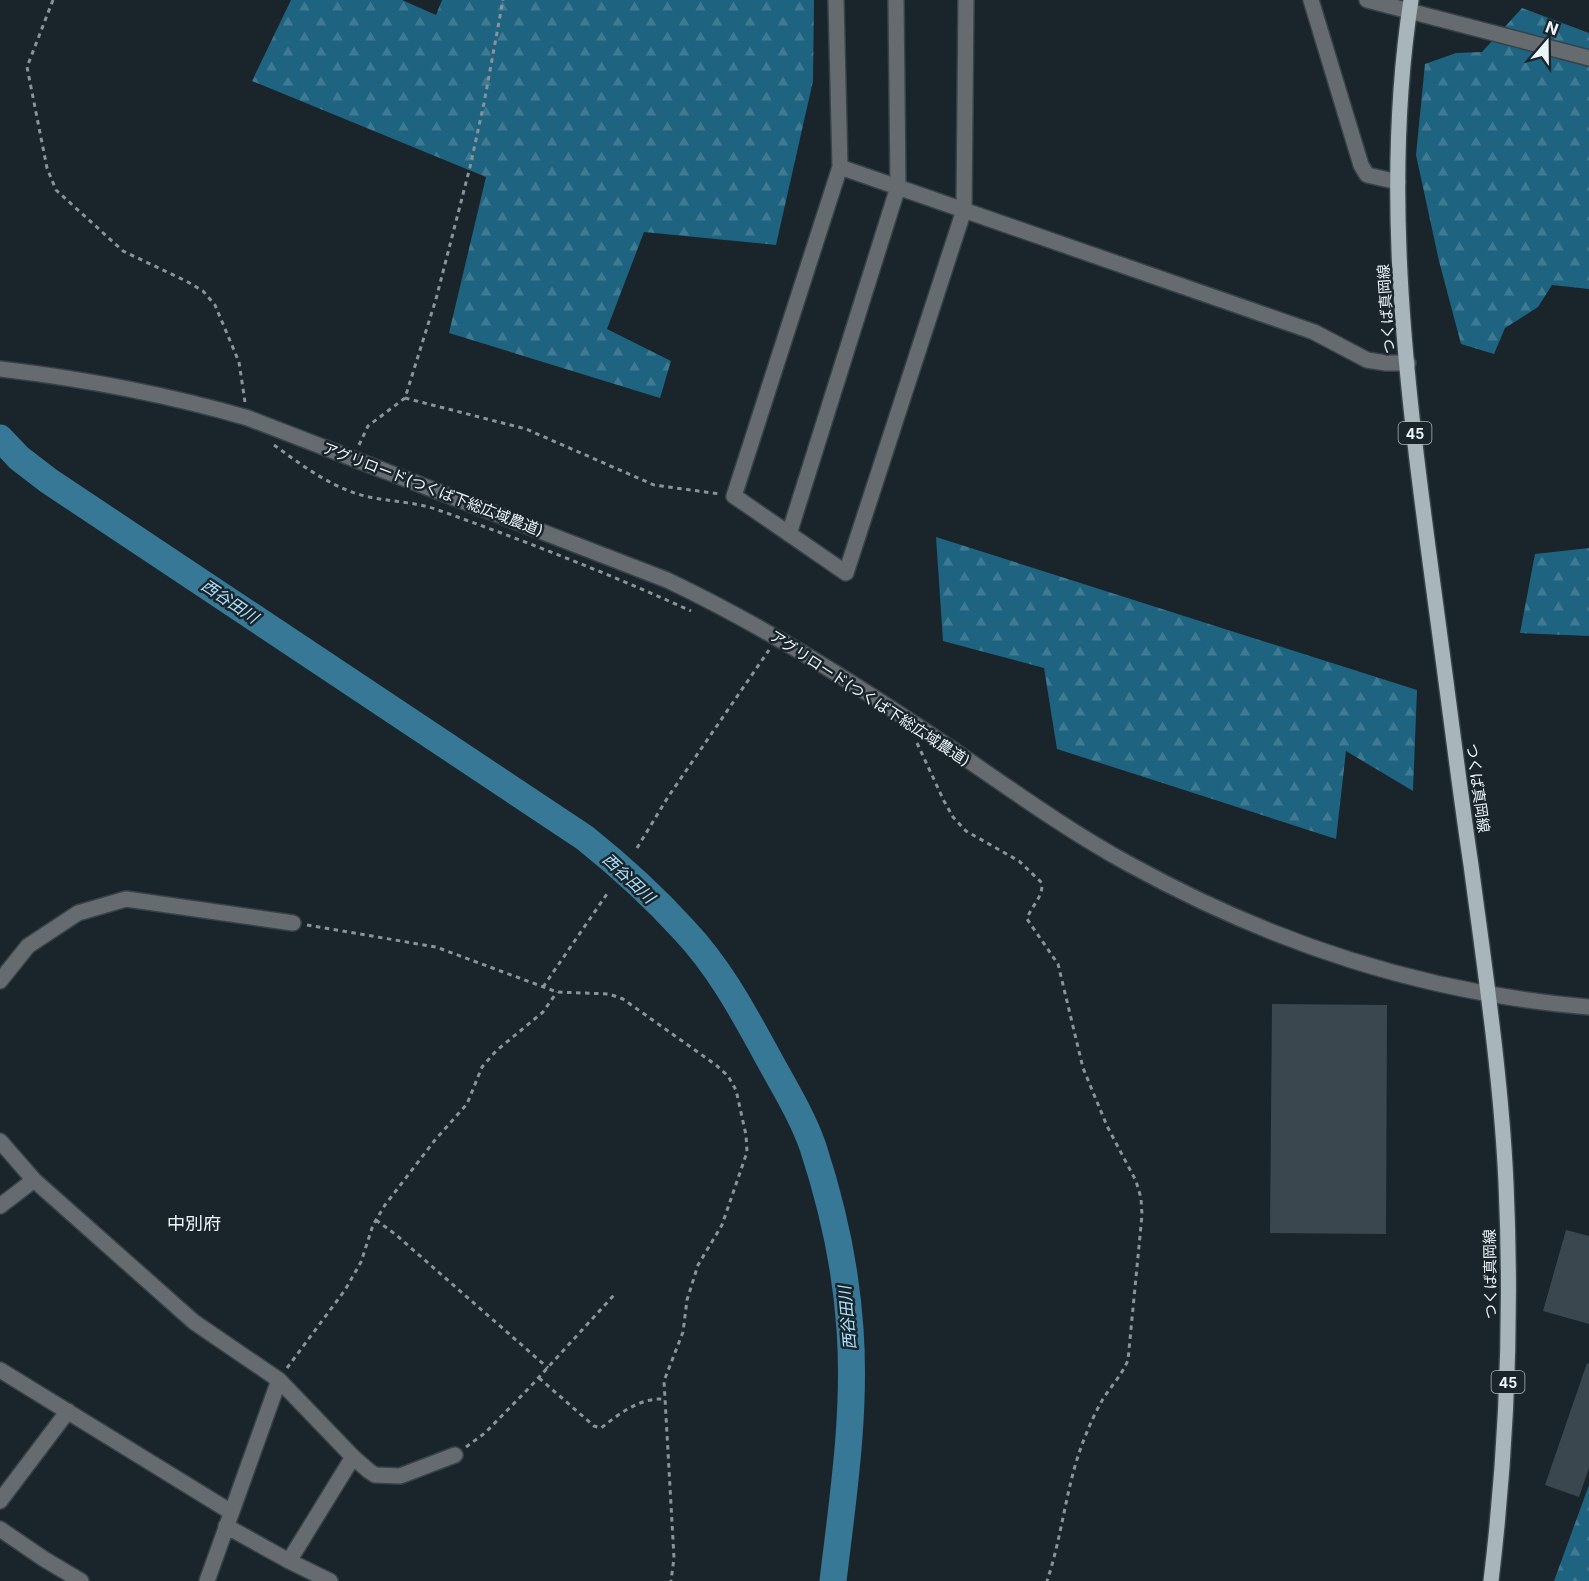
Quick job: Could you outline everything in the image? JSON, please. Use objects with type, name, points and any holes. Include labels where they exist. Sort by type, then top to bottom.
[{"type":"main road","name":"つくば真岡線","points":[[1411,6],[1402,96],[1398,182],[1400,276],[1420,482],[1488,995],[1501,1110],[1505,1172],[1509,1365],[1491,1581]]},
{"type":"street","points":[[836,0],[840,167],[734,496],[846,573],[964,210],[966,0]]},
{"type":"street","points":[[789,534],[898,187],[896,0]]},
{"type":"street","points":[[1311,0],[1361,165],[1367,175],[1398,182]]},
{"type":"street","points":[[1367,0],[1411,6],[1589,58]]},
{"type":"street","points":[[840,167],[1314,332],[1367,360],[1408,363]]},
{"type":"street","name":"アグリロード(つくば下総広域農道)","points":[[0,369],[144,390],[248,418],[667,580],[778,637],[914,723],[1083,837],[1128,864],[1208,905],[1304,946],[1418,981],[1488,995],[1589,1007]]},
{"type":"street","points":[[0,981],[28,946],[78,913],[126,899],[293,923]]},
{"type":"street","points":[[0,1141],[33,1180],[194,1322],[279,1380],[353,1457],[375,1475],[400,1476],[455,1455]]},
{"type":"street","points":[[0,1206],[33,1180]]},
{"type":"street","points":[[0,1370],[68,1411],[289,1562],[320,1579]]},
{"type":"street","points":[[207,1581],[279,1380]]},
{"type":"street","points":[[0,1501],[68,1411]]},
{"type":"street","points":[[289,1562],[353,1457]]},
{"type":"street","points":[[0,1529],[81,1581]]},
{"type":"path","points":[[53,0],[27,68],[47,168],[56,189],[123,251],[186,281],[203,291],[215,305],[239,362],[248,418]]},
{"type":"path","points":[[352,458],[368,426],[405,398],[436,299],[470,167],[503,0]]},
{"type":"path","points":[[405,398],[526,429],[654,485],[734,496]]},
{"type":"path","points":[[273,444],[305,468],[336,486],[368,497],[438,509],[695,612]]},
{"type":"path","points":[[637,848],[668,797],[778,637]]},
{"type":"path","points":[[914,723],[917,744],[953,817],[966,831],[1019,861],[1042,884],[1043,891],[1029,911],[1027,919],[1058,964],[1083,1068],[1107,1125],[1136,1181],[1141,1198],[1141,1227],[1128,1360],[1104,1398],[1084,1438],[1074,1466],[1056,1557],[1047,1581]]},
{"type":"path","points":[[543,987],[609,891]]},
{"type":"path","points":[[293,923],[436,947],[557,992],[609,994],[622,999],[716,1065],[728,1076],[736,1090],[741,1109],[747,1152],[722,1225],[698,1265],[687,1300],[683,1332],[664,1382],[674,1558],[671,1581]]},
{"type":"path","points":[[279,1380],[345,1290],[361,1262],[376,1220],[435,1140],[466,1104],[482,1067],[496,1051],[543,1012],[557,992]]},
{"type":"path","points":[[376,1220],[548,1368]]},
{"type":"path","points":[[455,1455],[485,1433],[614,1295]]},
{"type":"path","points":[[538,1378],[594,1426],[601,1428],[630,1407],[657,1398],[664,1399]]},
{"type":"green space","points":[[291,0],[402,0],[436,15],[442,0],[814,0],[813,81],[776,245],[644,232],[607,329],[671,361],[660,398],[449,333],[486,177],[252,81]]},
{"type":"green space","points":[[1522,8],[1589,33],[1589,289],[1552,285],[1538,307],[1505,328],[1494,354],[1461,344],[1439,261],[1416,155],[1425,64],[1456,53],[1482,52]]},
{"type":"green space","points":[[936,537],[1417,690],[1413,791],[1346,751],[1336,839],[1057,749],[1044,668],[943,641]]},
{"type":"green space","points":[[1589,548],[1589,636],[1520,633],[1535,554]]},
{"type":"green space","points":[[1589,1485],[1589,1581],[1554,1581]]},
{"type":"building","points":[[1272,1004],[1387,1005],[1386,1234],[1270,1233]]},
{"type":"building","points":[[1566,1230],[1589,1236],[1589,1324],[1543,1311]]},
{"type":"building","points":[[1587,1363],[1589,1364],[1589,1468],[1579,1497],[1545,1485]]},
{"type":"waterway","name":"西谷田川","points":[[0,438],[19,458],[49,481],[585,838],[649,894],[708,958],[747,1019],[803,1122],[820,1169],[837,1237],[848,1306],[851,1392],[848,1455],[833,1581]]},
{"type":"district","name":"中別府","points":[[194,1223]]}]
